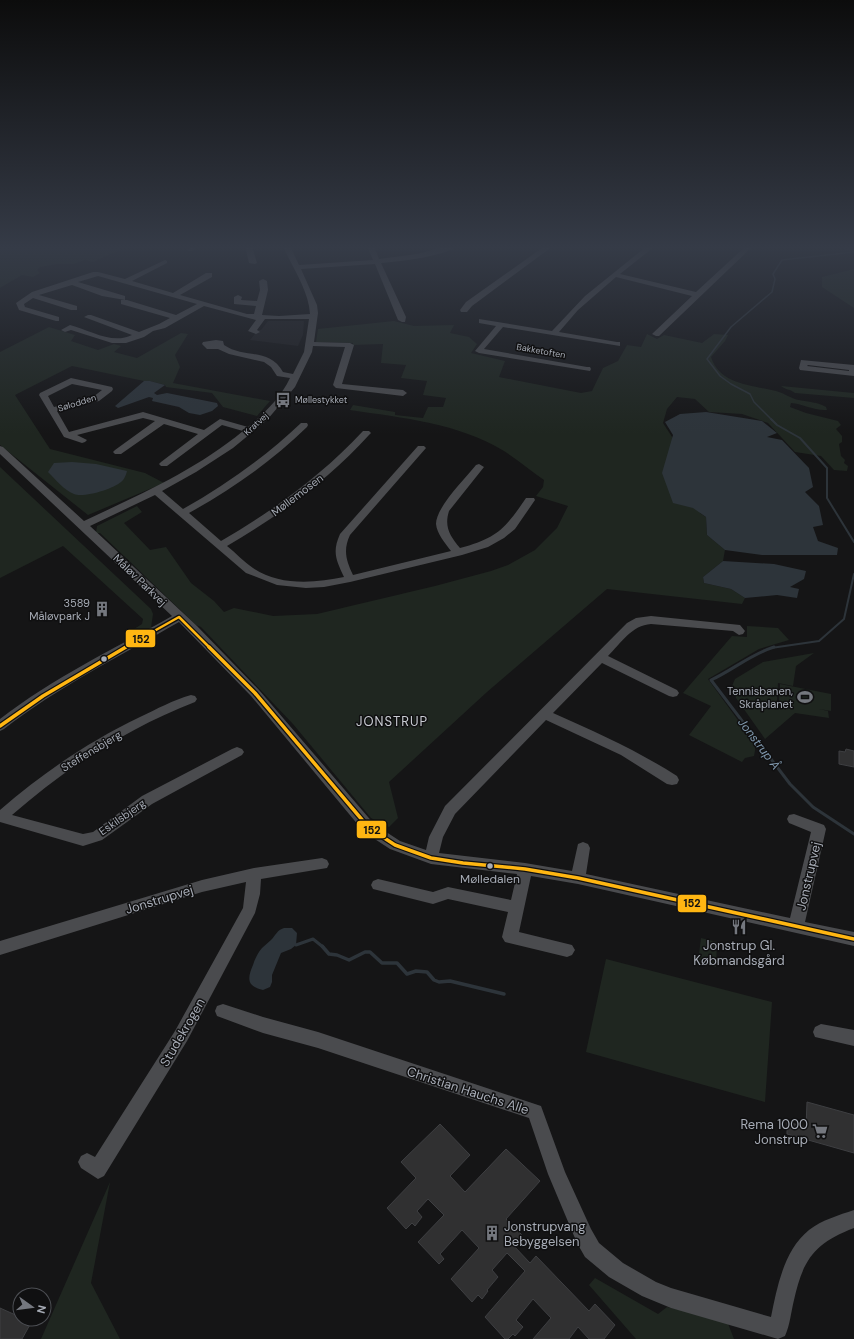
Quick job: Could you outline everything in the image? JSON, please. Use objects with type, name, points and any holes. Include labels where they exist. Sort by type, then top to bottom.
[{"type":"street","points":[[27,308],[56,319]]},
{"type":"street","points":[[148,308],[177,318]]},
{"type":"street","points":[[65,330],[70,327],[120,342],[132,339],[195,308]]},
{"type":"street","points":[[218,308],[236,314],[260,318],[314,316]]},
{"type":"street","points":[[256,332],[252,331],[260,318],[261,308]]},
{"type":"street","name":"Kratvej","points":[[83,525],[156,491],[215,457],[250,430],[272,409],[296,377],[306,358],[313,330],[314,316],[313,308]]},
{"type":"street","points":[[398,308],[402,320]]},
{"type":"street","name":"Bakketoften","points":[[554,333],[566,317],[576,308]]},
{"type":"street","points":[[656,334],[683,308]]},
{"type":"street","points":[[88,317],[141,334]]},
{"type":"street","name":"Bakketoften","points":[[482,321],[617,344]]},
{"type":"street","name":"Bakketoften","points":[[501,324],[479,351],[587,370]]},
{"type":"street","points":[[309,344],[350,345],[337,385],[403,393]]},
{"type":"street","points":[[220,346],[226,351],[259,357],[273,364],[280,374],[296,377]]},
{"type":"street","points":[[804,362],[853,368],[853,374],[804,368],[804,362]]},
{"type":"street","name":"Sølodden","points":[[52,410],[96,399],[109,389],[71,381],[43,395],[52,410],[67,435]]},
{"type":"street","points":[[67,435],[143,415],[205,433]]},
{"type":"street","points":[[118,452],[163,420]]},
{"type":"street","points":[[164,464],[220,422],[250,430]]},
{"type":"street","points":[[182,513],[214,495],[264,462],[282,447],[304,425]]},
{"type":"street","name":"Møllemosen","points":[[220,546],[298,497],[346,456],[366,433]]},
{"type":"street","points":[[67,435],[82,440]]},
{"type":"street","points":[[350,579],[340,555],[340,545],[345,534],[421,448]]},
{"type":"street","name":"Måløv Parkvej","points":[[0,449],[182,619],[255,693],[368,828],[395,845],[431,858]]},
{"type":"street","points":[[458,553],[440,527],[440,519],[444,511],[479,467]]},
{"type":"street","points":[[156,491],[250,571],[265,578],[285,583],[319,584],[350,579],[458,553],[484,545],[499,538],[511,529],[530,500]]},
{"type":"street","points":[[0,726],[23,708],[46,693],[138,641],[182,619]]},
{"type":"street","points":[[739,631],[736,628],[651,620],[640,621],[631,626],[450,810],[436,837],[431,858],[463,863],[526,868],[578,878],[854,939]]},
{"type":"street","points":[[600,657],[674,693]]},
{"type":"street","name":"Steffensbjerg","points":[[0,817],[42,782],[95,746],[178,704],[191,699]]},
{"type":"street","points":[[544,714],[625,751],[651,765],[672,780]]},
{"type":"street","name":"Eskilsbjerg","points":[[0,817],[83,840],[97,836],[147,800],[237,752]]},
{"type":"street","name":"Jonstrupvej","points":[[794,819],[819,829],[796,926]]},
{"type":"street","points":[[578,878],[583,848]]},
{"type":"street","name":"Jonstrupvej","points":[[0,948],[202,886],[254,874],[322,864]]},
{"type":"street","points":[[526,868],[510,937],[567,950]]},
{"type":"street","name":"Studekrogen","points":[[87,1162],[98,1170],[181,1036],[250,909],[253,894],[254,874]]},
{"type":"street","points":[[378,885],[433,898],[448,893],[517,908]]},
{"type":"street","points":[[829,934],[854,947]]},
{"type":"street","name":"Christian Hauchs Alle","points":[[223,1011],[263,1025],[318,1040],[535,1112],[557,1174],[584,1236],[592,1250],[616,1270],[649,1289],[671,1298],[778,1329],[789,1275],[801,1252],[813,1239],[828,1229],[854,1219]]},
{"type":"street","points":[[821,1032],[854,1038]]},
{"type":"shaded area","points":[[268,321],[304,321],[303,335],[298,346],[250,340]]},
{"type":"shaded area","points":[[394,321],[414,326],[454,325],[450,333],[469,337],[477,344],[471,353],[505,361],[499,377],[581,393],[592,391],[603,368],[618,361],[627,345],[641,347],[647,334],[657,339],[664,335],[702,343],[714,334],[728,335],[725,341],[711,357],[715,366],[729,378],[738,382],[776,391],[796,399],[816,403],[826,407],[827,410],[822,410],[791,403],[790,407],[806,413],[838,421],[841,425],[836,429],[842,436],[842,442],[839,444],[841,456],[845,460],[844,463],[848,466],[847,471],[834,470],[821,456],[795,452],[768,423],[742,414],[709,412],[695,399],[677,397],[667,409],[663,423],[676,443],[700,513],[706,517],[707,535],[725,550],[723,561],[703,577],[704,583],[731,589],[745,598],[742,604],[607,589],[487,692],[389,782],[398,818],[389,827],[371,818],[293,724],[201,627],[196,625],[100,533],[96,533],[97,526],[137,506],[142,512],[124,523],[150,550],[166,547],[191,583],[214,601],[224,612],[234,608],[273,616],[317,614],[435,586],[508,565],[535,550],[557,528],[568,506],[536,496],[543,487],[544,480],[504,451],[468,434],[430,423],[350,410],[353,405],[395,412],[395,415],[423,418],[428,407],[443,407],[446,398],[423,395],[427,381],[401,378],[406,365],[381,363],[383,344],[353,345],[353,343],[316,342],[318,329]]},
{"type":"shaded area","points":[[49,327],[75,335],[71,341],[98,350],[114,344],[121,346],[114,352],[137,358],[181,333],[188,334],[175,355],[180,367],[173,383],[270,401],[257,416],[223,407],[212,393],[166,387],[165,385],[150,381],[72,366],[15,395],[50,449],[145,473],[164,483],[88,515],[0,445],[0,352]]},
{"type":"shaded area","points":[[144,381],[165,385],[154,393],[157,395],[167,393],[217,403],[218,406],[212,411],[200,415],[189,413],[179,407],[152,401],[153,398],[149,397],[118,408],[115,406]]},
{"type":"shaded area","points":[[781,386],[854,393],[854,398],[795,393]]},
{"type":"shaded area","points":[[706,412],[762,421],[777,433],[767,437],[782,440],[809,468],[813,487],[805,492],[819,506],[823,525],[813,527],[818,541],[838,548],[837,555],[762,555],[725,550],[707,535],[706,517],[693,508],[673,503],[662,473],[673,435],[665,422],[680,414]]},
{"type":"shaded area","points":[[72,462],[96,464],[127,471],[125,477],[117,485],[91,494],[79,495],[67,490],[48,472],[54,463]]},
{"type":"shaded area","points":[[0,467],[151,609],[153,614],[151,628],[135,635],[131,631],[142,624],[143,619],[63,546],[0,578]]},
{"type":"shaded area","points":[[723,561],[774,564],[806,571],[804,579],[790,587],[799,589],[797,598],[777,595],[745,598],[731,589],[704,583],[703,577]]},
{"type":"shaded area","points":[[747,626],[778,628],[789,640],[759,649],[708,679],[756,745],[754,756],[745,758],[742,762],[689,735],[711,706],[683,693],[732,636],[747,637]]},
{"type":"shaded area","points":[[814,653],[796,666],[793,686],[778,683],[777,701],[779,701],[780,684],[831,694],[831,711],[819,709],[828,711],[829,718],[795,713],[765,739],[736,698],[732,686],[735,679],[763,662]]},
{"type":"shaded area","points":[[284,928],[292,928],[297,933],[296,945],[281,953],[272,975],[270,987],[263,990],[251,984],[249,978],[251,970],[262,948],[278,931]]},
{"type":"shaded area","points":[[701,938],[717,942],[716,967],[698,962]]},
{"type":"shaded area","points":[[606,959],[772,1002],[765,1102],[586,1052]]},
{"type":"shaded area","points":[[110,1182],[91,1283],[120,1339],[41,1339],[46,1327],[52,1327],[52,1314]]},
{"type":"shaded area","points":[[595,1278],[658,1314],[667,1307],[727,1321],[734,1339],[636,1339],[589,1285]]},
{"type":"building","points":[[846,749],[854,751],[854,767],[839,764],[839,751],[845,752]]},
{"type":"building","name":"Rema 1000 Jonstrup","points":[[807,1102],[854,1115],[854,1153],[787,1134],[787,1122],[806,1127]]},
{"type":"building","name":"Jonstrupvang Bebyggelsen","points":[[440,1124],[470,1155],[450,1176],[465,1192],[506,1149],[540,1181],[506,1219],[522,1235],[513,1245],[530,1263],[536,1256],[589,1311],[595,1304],[615,1325],[604,1339],[589,1339],[578,1327],[569,1339],[533,1339],[551,1318],[533,1299],[516,1320],[523,1327],[515,1336],[513,1334],[508,1339],[505,1339],[485,1317],[525,1271],[507,1253],[492,1270],[498,1277],[487,1290],[488,1291],[482,1299],[478,1295],[472,1302],[451,1279],[479,1248],[462,1230],[440,1254],[444,1259],[439,1264],[418,1242],[444,1215],[428,1199],[417,1211],[422,1217],[415,1226],[412,1223],[406,1229],[387,1208],[416,1178],[401,1162]]},
{"type":"building","points":[[0,1308],[12,1313],[12,1327],[29,1327],[22,1339],[0,1339]]},
{"type":"waterway","name":"Jonstrup Å","points":[[753,308],[731,327],[707,359],[720,376],[731,384],[750,394],[754,402],[777,425],[800,438],[827,468],[827,498],[854,542]]},
{"type":"waterway","name":"Jonstrup Å","points":[[772,648],[819,641],[844,619],[854,574]]},
{"type":"waterway","name":"Jonstrup Å","points":[[772,648],[711,680],[790,784],[813,807],[854,834]]},
{"type":"waterway","points":[[296,945],[313,939],[323,947]]},
{"type":"waterway","points":[[323,947],[329,954],[337,955],[349,960],[365,952],[370,952],[382,963],[397,963],[407,974],[416,971],[427,972],[434,980],[439,982],[450,981],[504,994]]},
{"type":"transit line","name":"152","points":[[0,726],[21,710],[65,682],[179,617],[255,693],[369,828],[395,845],[431,858],[463,863],[525,869],[578,878],[854,939]]},
{"type":"place","name":"Møllestykket","points":[[283,400]]},
{"type":"place","name":"3589 Måløvpark J","points":[[102,609]]},
{"type":"place","name":"Tennisbanen, Skråplanet","points":[[805,697]]},
{"type":"place","name":"Mølledalen","points":[[490,866]]},
{"type":"place","name":"Jonstrup Gl. Købmandsgård","points":[[739,927]]},
{"type":"place","name":"Rema 1000 Jonstrup","points":[[820,1131]]},
{"type":"place","name":"Jonstrupvang Bebyggelsen","points":[[492,1233]]},
{"type":"district","name":"JONSTRUP","points":[[392,721]]}]
